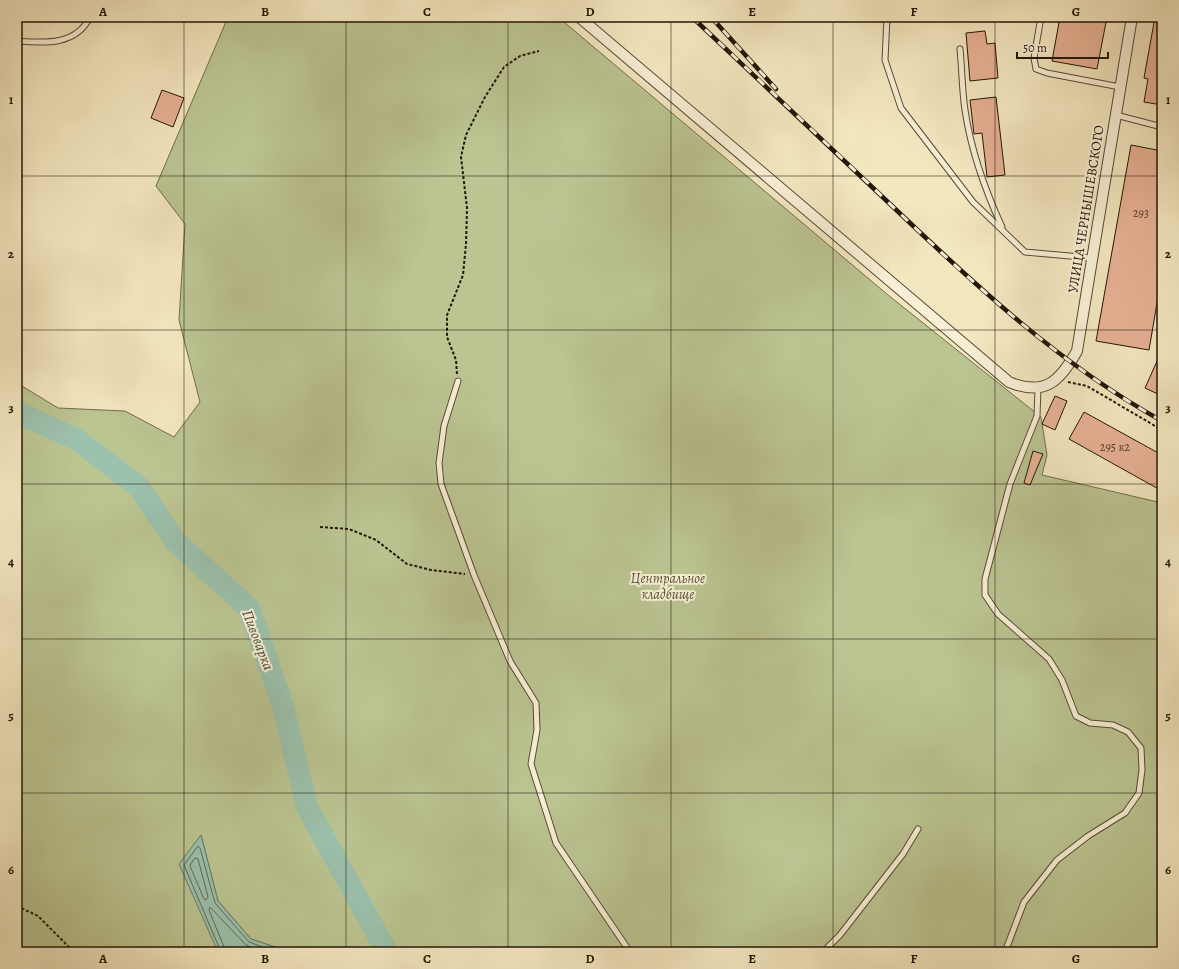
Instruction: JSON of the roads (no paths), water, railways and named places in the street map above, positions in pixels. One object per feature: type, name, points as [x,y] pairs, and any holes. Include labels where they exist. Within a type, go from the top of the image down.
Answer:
[{"type":"street","points":[[580,17],[1009,382],[1023,388],[1038,388]]},
{"type":"street","name":"УЛИЦА ЧЕРНЫШЕВСКОГО","points":[[1038,388],[1053,383],[1064,372],[1077,351],[1132,17]]},
{"type":"lane","points":[[17,41],[50,43],[67,39],[80,31],[90,17]]},
{"type":"lane","points":[[887,17],[885,60],[901,108],[973,202],[1025,252],[1092,258]]},
{"type":"lane","points":[[1042,17],[1034,58],[1036,69],[1047,73],[1120,87]]},
{"type":"lane","points":[[960,49],[965,110],[972,146],[988,196],[1004,231]]},
{"type":"lane","points":[[1116,115],[1162,127]]},
{"type":"lane","points":[[458,381],[444,426],[439,463],[441,484],[474,574],[510,661],[536,703],[537,730],[531,764],[556,843],[630,952]]},
{"type":"lane","points":[[1006,952],[1024,902],[1058,860],[1088,836],[1125,813],[1139,793],[1142,770],[1142,748],[1128,732],[1113,725],[1090,723],[1076,716],[1062,680],[1050,659],[998,614],[985,595],[985,579],[1010,484],[1037,416],[1038,388]]},
{"type":"lane","points":[[823,952],[840,935],[903,854],[918,829]]},
{"type":"water","points":[[201,835],[218,901],[251,939],[281,949],[298,952],[218,952],[179,864]]},
{"type":"waterway","name":"Пивоварка","points":[[17,412],[76,439],[139,487],[175,541],[249,608],[283,707],[307,807],[387,952]]},
{"type":"railway","points":[[692,17],[953,264],[986,293],[1019,321],[1088,374],[1124,399],[1162,421]]},
{"type":"railway","points":[[711,17],[776,89]]},
{"type":"park label","name":"Центральное кладбище","points":[[668,586]]}]
